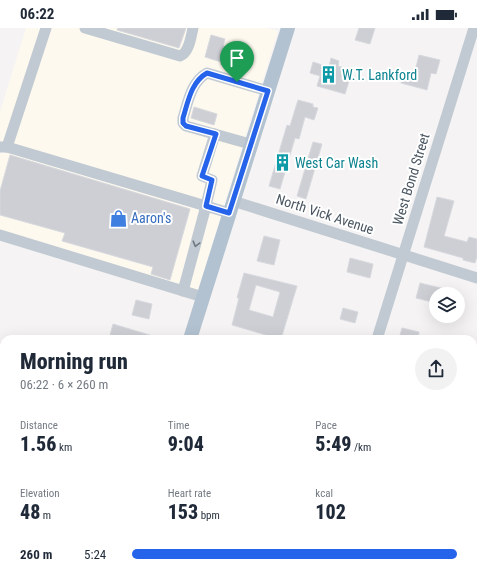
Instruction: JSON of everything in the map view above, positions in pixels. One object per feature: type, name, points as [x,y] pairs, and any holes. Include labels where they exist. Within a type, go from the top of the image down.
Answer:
[{"type":"main road","points":[[191,335],[250,144],[268,91],[286,28]]},
{"type":"street","points":[[4,147],[46,28]]},
{"type":"street","points":[[86,28],[180,56],[184,55],[187,50],[193,28]]},
{"type":"street","name":"West Bond Street","points":[[378,335],[474,28]]},
{"type":"street","points":[[250,144],[186,126],[183,123],[183,118],[193,88],[202,76],[207,73],[268,91]]},
{"type":"street","points":[[183,291],[212,180],[202,176],[216,134]]},
{"type":"street","name":"North Vick Avenue","points":[[4,147],[206,206],[231,207],[404,255],[477,278]]},
{"type":"street","points":[[0,235],[203,297]]},
{"type":"shaded area","points":[[26,28],[267,28],[278,31],[195,300],[0,240],[0,112]]},
{"type":"building","points":[[118,28],[186,28],[179,48],[117,30]]},
{"type":"building","points":[[359,28],[375,28],[370,44],[355,40]]},
{"type":"building","points":[[211,35],[225,39],[223,46],[246,53],[241,70],[220,64],[221,62],[205,57]]},
{"type":"building","points":[[419,55],[440,60],[436,74],[431,73],[427,90],[401,83],[403,72],[414,75]]},
{"type":"building","name":"W.T. Lankford","points":[[331,58],[339,61],[338,66],[345,68],[341,79],[349,81],[345,94],[317,86],[320,76],[310,73],[313,62],[329,67]]},
{"type":"building","name":"West Car Wash","points":[[298,100],[313,104],[313,107],[318,108],[314,120],[305,117],[299,139],[295,138],[280,189],[269,186],[287,125],[290,126]]},
{"type":"building","points":[[194,107],[217,114],[214,125],[191,118]]},
{"type":"building","name":"West Car Wash","points":[[313,142],[322,144],[306,199],[297,196]]},
{"type":"building","points":[[10,155],[190,209],[170,280],[151,274],[153,267],[62,241],[65,233],[0,215],[0,191]]},
{"type":"building","points":[[437,197],[454,201],[444,236],[467,242],[469,237],[477,239],[477,257],[475,263],[424,247]]},
{"type":"building","points":[[264,236],[280,240],[274,265],[257,261]]},
{"type":"building","points":[[350,258],[373,264],[370,278],[347,272]]},
{"type":"building","points":[[244,273],[297,286],[282,335],[266,335],[232,325],[239,298],[237,298]],"holes":[[[256,285],[280,292],[273,317],[249,310]]]},
{"type":"building","points":[[420,283],[436,287],[429,287],[429,301],[416,298]]},
{"type":"building","points":[[136,300],[152,304],[149,319],[132,315]]},
{"type":"building","points":[[343,308],[358,312],[355,323],[340,319]]},
{"type":"building","points":[[113,324],[149,335],[110,335]]},
{"type":"building","points":[[402,328],[419,332],[419,335],[400,335]]},
{"type":"place","name":"W.T. Lankford","points":[[329,75]]},
{"type":"place","name":"West Car Wash","points":[[282,163]]},
{"type":"place","name":"Aaron's","points":[[118,218]]},
{"type":"route","points":[[207,73],[237,82],[268,91],[229,213],[206,206],[212,180],[202,176],[216,134],[186,126],[183,123],[183,118],[196,81],[202,76],[207,73]]}]
